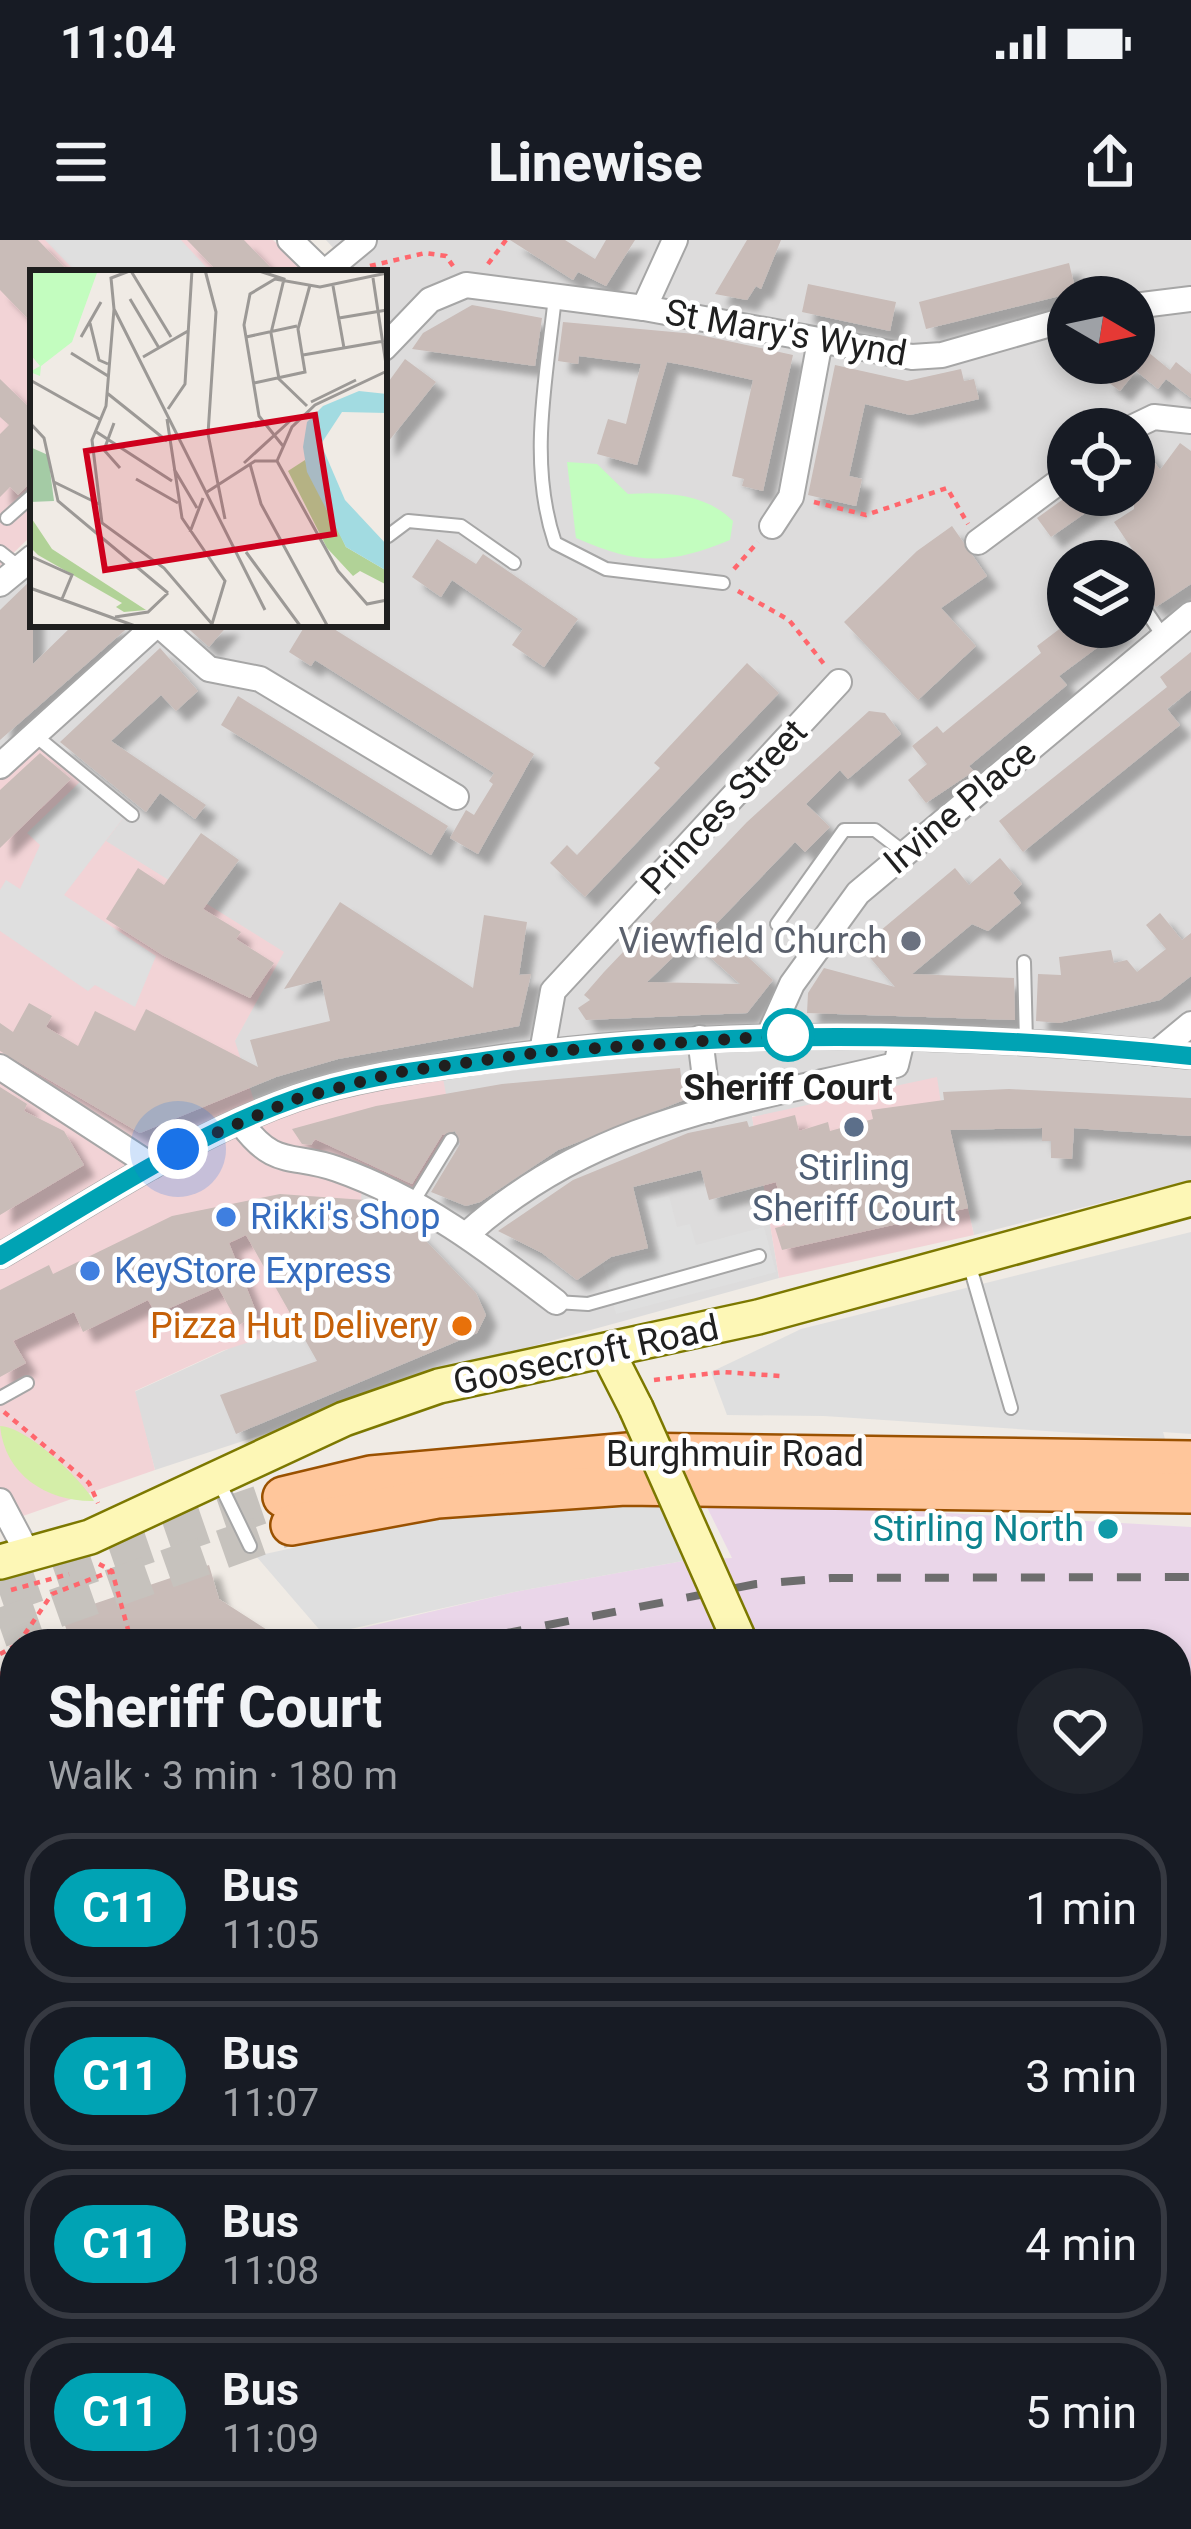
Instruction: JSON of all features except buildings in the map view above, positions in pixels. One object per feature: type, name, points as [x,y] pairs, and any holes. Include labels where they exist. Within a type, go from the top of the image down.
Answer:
[{"type":"main road","name":"Goosecroft Road","points":[[14,1558],[112,1541],[218,1478],[344,1419],[440,1386],[758,1317],[1191,1199]]},
{"type":"main road","points":[[607,1352],[641,1386],[735,1629]]},
{"type":"main road","name":"Burghmuir Road","points":[[1191,1461],[1004,1454],[628,1453],[371,1476],[287,1511],[625,1485],[1191,1493]]},
{"type":"street","points":[[290,240],[321,270]]},
{"type":"street","points":[[328,270],[364,240]]},
{"type":"street","points":[[644,308],[675,240]]},
{"type":"street","points":[[387,345],[430,300],[466,285]]},
{"type":"street","name":"St Mary's Wynd","points":[[466,285],[644,308],[912,357],[942,356],[1047,325]]},
{"type":"street","points":[[1155,303],[1191,299]]},
{"type":"street","points":[[772,526],[791,497],[820,341]]},
{"type":"street","points":[[1155,417],[1191,421]]},
{"type":"street","points":[[979,542],[1047,491]]},
{"type":"street","points":[[0,584],[18,559]]},
{"type":"street","name":"Irvine Place","points":[[769,1035],[792,985],[859,893],[1191,614]]},
{"type":"street","points":[[0,766],[155,627]]},
{"type":"street","points":[[161,627],[209,669],[260,679],[456,797]]},
{"type":"street","name":"Princes Street","points":[[542,1052],[553,991],[839,682]]},
{"type":"street","points":[[1156,1053],[1191,1024]]},
{"type":"street","points":[[0,1256],[152,1166],[242,1124],[296,1099],[394,1073],[542,1052],[769,1035],[899,1053]]},
{"type":"street","points":[[700,1038],[709,1111]]},
{"type":"street","points":[[467,1234],[513,1193],[587,1150],[899,1053],[1019,1043],[1191,1056]]},
{"type":"street","points":[[0,1067],[152,1166]]},
{"type":"street","points":[[242,1124],[267,1153],[329,1166],[412,1202],[467,1234],[556,1302]]},
{"type":"street","points":[[0,1501],[14,1558]]},
{"type":"lane","points":[[545,295],[538,461],[544,511],[555,543],[606,569],[723,583]]},
{"type":"lane","points":[[7,518],[30,498]]},
{"type":"lane","points":[[387,535],[408,521],[461,526],[514,563]]},
{"type":"lane","points":[[1155,624],[1163,636]]},
{"type":"lane","points":[[37,737],[132,815]]},
{"type":"lane","points":[[777,924],[844,830],[875,830],[905,853]]},
{"type":"lane","points":[[1019,1043],[1024,962]]},
{"type":"lane","points":[[412,1202],[451,1140]]},
{"type":"lane","points":[[0,1243],[104,1196]]},
{"type":"lane","points":[[556,1302],[588,1304],[759,1256]]},
{"type":"lane","points":[[968,1259],[1011,1408]]},
{"type":"lane","points":[[0,1398],[27,1383]]},
{"type":"lane","points":[[218,1478],[250,1546]]},
{"type":"path","points":[[366,267],[424,253],[446,256],[466,285],[506,240]]},
{"type":"path","points":[[791,497],[866,515],[947,488],[979,542]]},
{"type":"path","points":[[772,526],[723,583],[789,620],[839,682]]},
{"type":"path","points":[[641,1386],[723,1372],[780,1376]]},
{"type":"path","points":[[0,1408],[89,1483],[112,1541],[98,1563],[112,1571],[128,1629]]},
{"type":"path","points":[[28,1629],[52,1594],[112,1571]]},
{"type":"path","points":[[0,1586],[20,1589],[76,1573]]},
{"type":"shaded area","points":[[0,240],[273,240],[305,270],[30,270],[30,537],[0,566]]},
{"type":"shaded area","points":[[45,240],[181,240],[208,269],[175,270],[74,270]]},
{"type":"shaded area","points":[[326,240],[1191,240],[1191,1180],[974,1235],[950,1131],[752,1116],[779,1278],[529,1347],[155,1470],[134,1392],[228,1349],[255,1105],[234,1042],[283,952],[105,841],[123,817],[26,737],[0,757],[0,597],[30,572],[30,627],[387,627],[387,270],[325,270],[336,251]]},
{"type":"shaded area","points":[[25,736],[124,817],[106,841],[284,952],[235,1041],[255,1104],[439,1056],[455,1144],[406,1208],[362,1184],[355,1307],[222,1351],[135,1391],[155,1470],[0,1524],[0,757]]},
{"type":"shaded area","points":[[83,779],[124,817],[64,895],[156,956],[135,1007],[95,985],[88,991],[0,931],[0,890],[6,880],[20,889],[40,845],[27,833]]},
{"type":"shaded area","points":[[937,1077],[945,1130],[950,1130],[974,1235],[779,1278],[752,1117]]},
{"type":"shaded area","points":[[669,1196],[677,1227],[690,1224],[696,1245],[764,1227],[776,1272],[616,1314],[603,1265],[659,1250],[647,1201]]},
{"type":"shaded area","points":[[1191,1232],[1191,1434],[1163,1432],[1165,1439],[824,1416],[727,1415],[711,1372],[801,1329]]},
{"type":"shaded area","points":[[663,1494],[688,1560],[351,1629],[319,1629],[256,1556],[502,1502]]},
{"type":"shaded area","points":[[703,1499],[1191,1527],[1191,1629],[358,1629],[514,1592],[688,1560],[732,1558]]},
{"type":"green space","points":[[567,462],[597,464],[628,494],[670,494],[710,505],[733,521],[730,540],[689,554],[653,558],[617,553],[576,538]]},
{"type":"green space","points":[[0,1426],[38,1444],[94,1501],[61,1497],[32,1483],[10,1459]]},
{"type":"tunnel","points":[[0,1595],[283,1497]]},
{"type":"tunnel","points":[[0,1628],[291,1525]]},
{"type":"railway","points":[[527,1629],[756,1584],[831,1578],[1191,1577]]},
{"type":"bus line","name":"C11","points":[[0,1256],[178,1149],[296,1099],[394,1073],[542,1052],[769,1035],[1012,1042],[1191,1056]]},
{"type":"place","name":"Viewfield Church","points":[[911,941]]},
{"type":"place","name":"Sheriff Court","points":[[788,1035]]},
{"type":"place","name":"Stirling Sheriff Court","points":[[854,1127]]},
{"type":"place","name":"Rikki's Shop","points":[[226,1217]]},
{"type":"place","name":"KeyStore Express","points":[[90,1271]]},
{"type":"place","name":"Pizza Hut Delivery","points":[[462,1326]]},
{"type":"place","name":"Stirling North","points":[[1108,1529]]},
{"type":"route","points":[[178,1149],[296,1099],[394,1073],[542,1052],[788,1035]]}]
